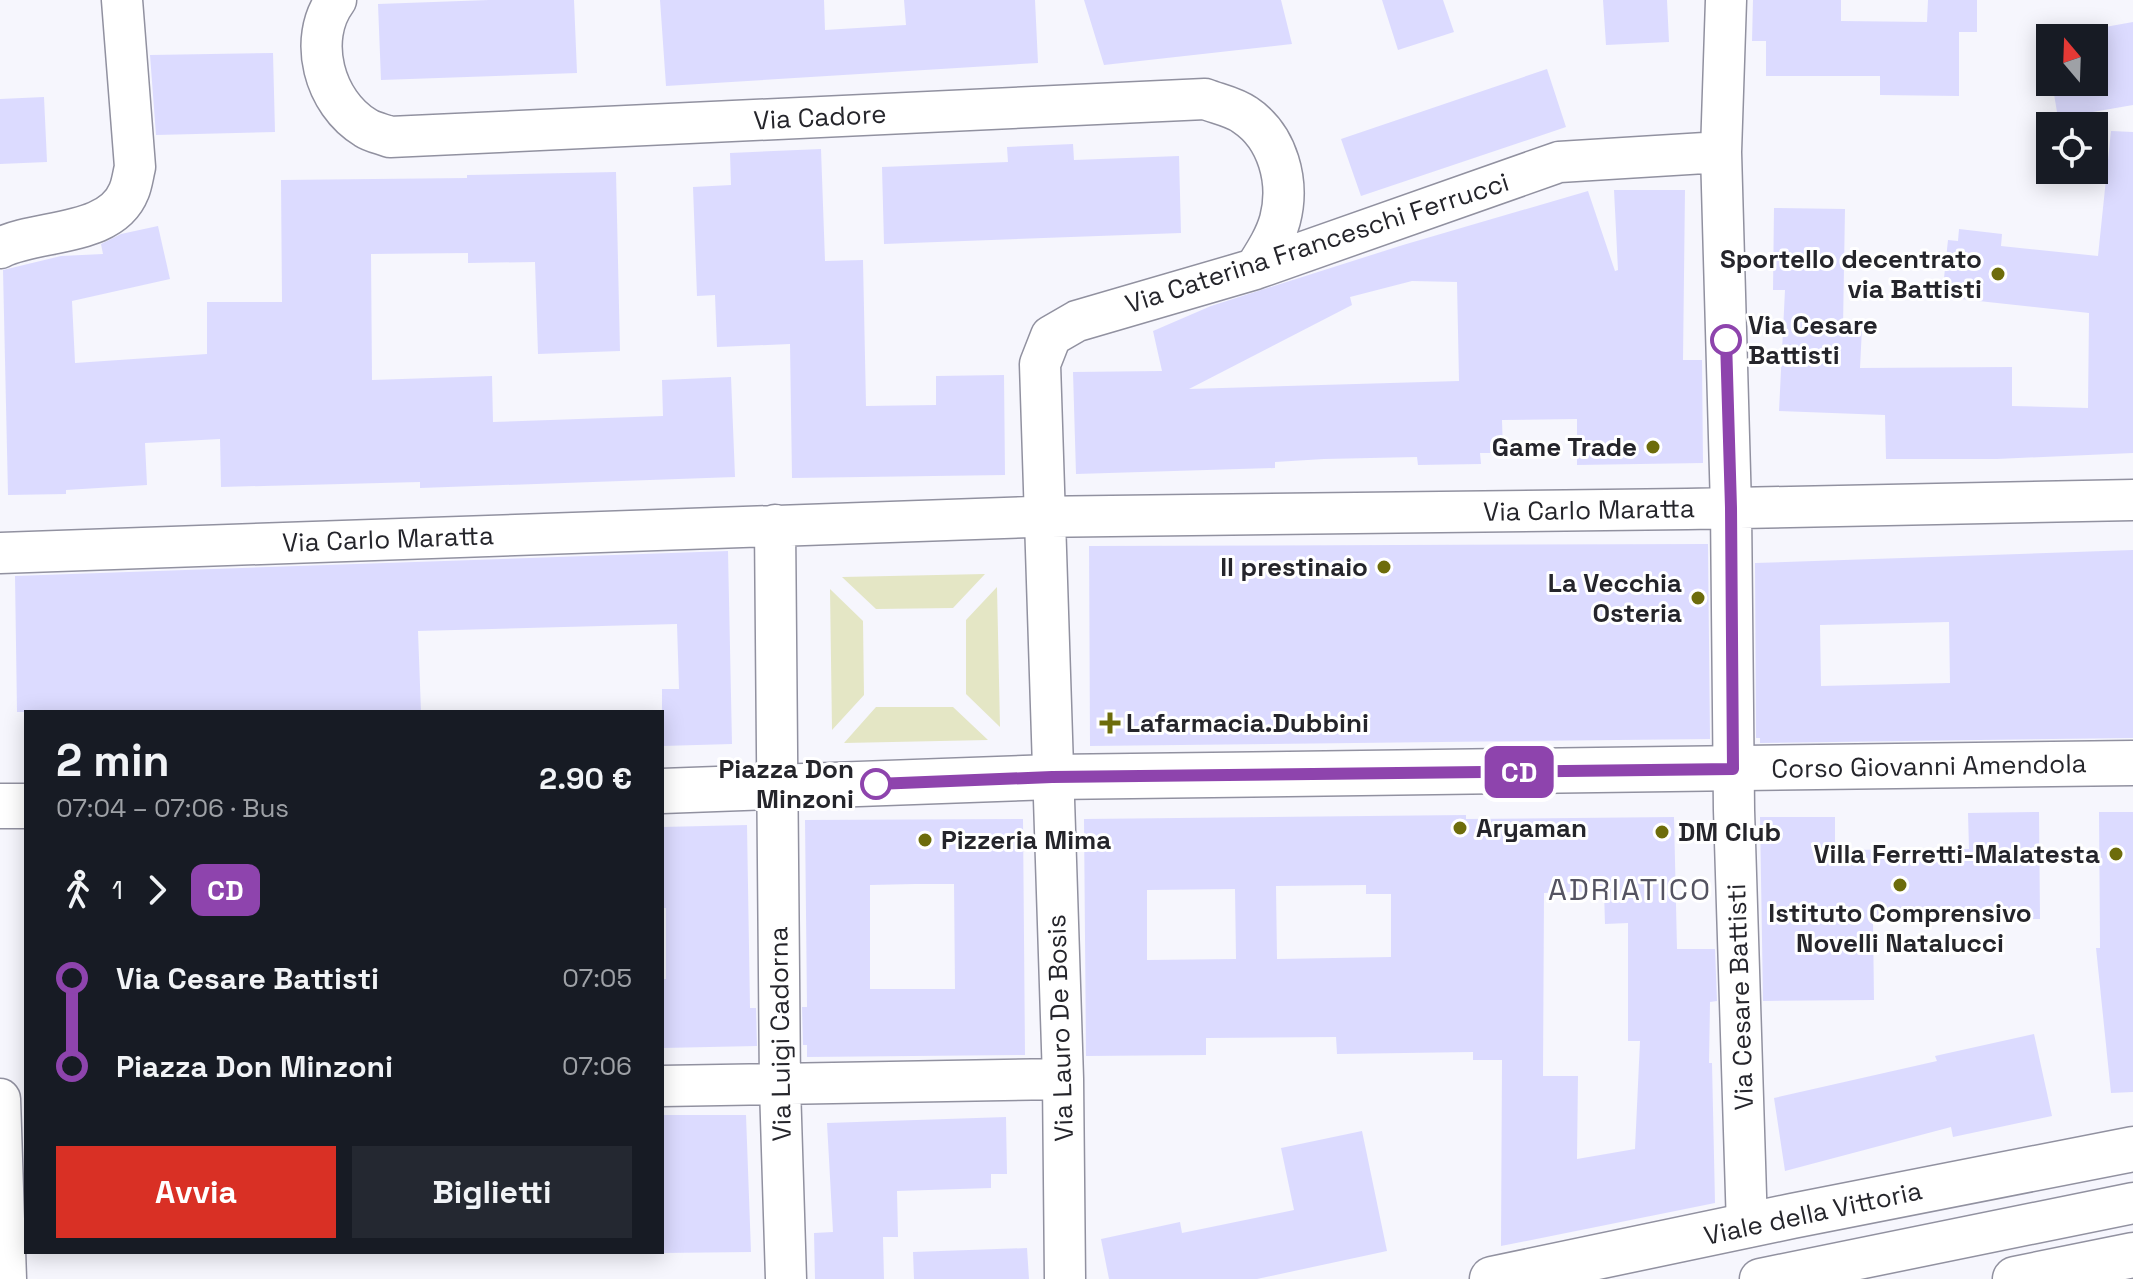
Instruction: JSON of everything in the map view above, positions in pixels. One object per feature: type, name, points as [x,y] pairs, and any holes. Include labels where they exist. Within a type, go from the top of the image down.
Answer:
[{"type":"street","points":[[0,248],[94,223],[113,214],[129,193],[135,167],[122,0]]},
{"type":"street","name":"Via Cadore","points":[[336,0],[322,30],[322,56],[328,81],[342,106],[366,128],[390,137],[1205,99],[1244,113],[1265,131],[1278,156],[1283,192],[1281,217],[1270,246],[1255,269]]},
{"type":"street","name":"Via Cesare Battisti","points":[[1726,0],[1721,152],[1731,508],[1733,769],[1747,1227]]},
{"type":"street","name":"Via Caterina Franceschi Ferrucci","points":[[1052,777],[1040,364],[1051,336],[1077,321],[1255,269],[1559,162],[1721,152]]},
{"type":"street","name":"Via Carlo Maratta","points":[[0,553],[1045,517],[2133,500]]},
{"type":"street","name":"Via Luigi Cadorna","points":[[775,525],[780,1086],[786,1279]]},
{"type":"street","name":"Corso Giovanni Amendola","points":[[776,788],[1052,777],[2133,763]]},
{"type":"street","name":"Via Lauro De Bosis","points":[[1052,777],[1063,1079],[1065,1279]]},
{"type":"street","points":[[664,791],[776,788]]},
{"type":"street","points":[[0,806],[24,806]]},
{"type":"street","points":[[664,1086],[1063,1079]]},
{"type":"street","points":[[0,1091],[24,1091]]},
{"type":"street","points":[[0,1099],[6,1279]]},
{"type":"street","name":"Viale della Vittoria","points":[[1492,1279],[2133,1149]]},
{"type":"street","name":"Viale della Vittoria","points":[[1760,1279],[2133,1203]]},
{"type":"street","points":[[2015,1279],[2133,1255]]},
{"type":"green space","points":[[985,574],[953,608],[876,609],[842,577]]},
{"type":"green space","points":[[997,587],[1000,727],[966,694],[966,620]]},
{"type":"green space","points":[[830,589],[863,621],[864,695],[832,730]]},
{"type":"green space","points":[[876,707],[953,707],[988,740],[844,743]]},
{"type":"building","points":[[574,0],[577,73],[381,80],[378,4]]},
{"type":"building","points":[[660,0],[824,0],[825,30],[906,25],[904,0],[1035,0],[1038,63],[666,86]]},
{"type":"building","points":[[1084,0],[1281,0],[1292,44],[1104,65]]},
{"type":"building","points":[[1382,0],[1443,0],[1454,32],[1398,50]]},
{"type":"building","points":[[1603,0],[1667,0],[1669,42],[1606,45]]},
{"type":"building","points":[[1753,0],[1841,0],[1841,21],[1927,22],[1928,0],[1977,0],[1977,32],[1959,32],[1959,96],[1880,95],[1880,76],[1766,76],[1766,41],[1752,41]]},
{"type":"building","points":[[2133,22],[2133,105],[2093,112],[2057,112],[2054,96],[2108,96],[2108,26]]},
{"type":"building","points":[[273,53],[275,132],[156,135],[150,55]]},
{"type":"building","points":[[1547,69],[1566,127],[1361,196],[1341,139]]},
{"type":"building","points":[[44,97],[47,162],[0,164],[0,99]]},
{"type":"building","points":[[2111,131],[2133,132],[2133,453],[1997,459],[1886,459],[1885,415],[1779,411],[1785,290],[1773,290],[1774,208],[1845,209],[1843,327],[1862,328],[1860,368],[2012,367],[2012,406],[2088,408],[2089,313],[1942,297],[1948,240],[1958,241],[1959,229],[2002,234],[2001,246],[2098,256],[2105,184],[2108,184]]},
{"type":"building","points":[[1073,144],[1074,160],[1179,156],[1181,233],[884,244],[882,167],[1008,162],[1007,147]]},
{"type":"building","points":[[821,149],[825,261],[863,260],[866,406],[936,405],[936,376],[1004,375],[1005,475],[792,478],[790,344],[717,347],[715,295],[697,296],[693,187],[731,185],[730,153]]},
{"type":"building","points":[[616,172],[620,351],[538,354],[535,262],[468,263],[468,253],[371,254],[372,380],[492,376],[493,422],[663,416],[662,380],[731,377],[735,477],[420,488],[420,482],[221,487],[220,439],[145,443],[147,485],[66,490],[66,494],[8,495],[3,270],[61,256],[103,254],[101,244],[121,234],[158,226],[170,279],[72,301],[75,363],[207,354],[207,302],[282,302],[281,180],[467,178],[467,175]]},
{"type":"building","points":[[1614,190],[1685,190],[1683,360],[1702,360],[1703,463],[1577,465],[1577,419],[1502,420],[1503,453],[1480,453],[1481,464],[1418,465],[1417,457],[1324,459],[1275,462],[1275,468],[1076,474],[1073,372],[1162,371],[1153,331],[1211,306],[1588,191],[1615,271],[1618,270]],"holes":[[[1412,281],[1457,282],[1459,381],[1189,389],[1352,305],[1350,297]]]},
{"type":"building","points":[[1708,544],[1710,739],[1090,746],[1089,546]]},
{"type":"building","points":[[2133,550],[2133,738],[1760,743],[1760,738],[1756,738],[1755,563]],"holes":[[[1949,622],[1950,683],[1821,686],[1820,625]]]},
{"type":"building","points":[[728,551],[732,744],[664,746],[662,689],[679,689],[677,624],[418,631],[421,710],[17,712],[15,576]]},
{"type":"building","name":"Istituto Comprensivo Novelli Natalucci","points":[[2039,812],[2040,919],[1873,921],[1874,1000],[1763,1001],[1760,817],[1835,817],[1835,850],[1969,849],[1968,813]]},
{"type":"building","points":[[2099,812],[2133,812],[2133,1092],[2111,1093],[2096,948],[2100,948]]},
{"type":"building","points":[[1466,815],[1466,819],[1674,817],[1677,949],[1715,949],[1717,1001],[1710,1002],[1709,1063],[1712,1063],[1715,1203],[1501,1246],[1502,1060],[1473,1060],[1473,1052],[1337,1054],[1336,1037],[1206,1038],[1206,1055],[1086,1056],[1084,819]],"holes":[[[1366,885],[1366,894],[1391,894],[1391,957],[1277,959],[1276,886]],[[1235,889],[1236,959],[1147,960],[1147,890]],[[1604,891],[1605,924],[1628,923],[1628,1041],[1640,1041],[1635,1149],[1577,1159],[1578,1076],[1543,1076],[1544,893]]]},
{"type":"building","points":[[1023,819],[1025,1055],[807,1057],[807,1045],[803,1045],[802,1007],[807,1007],[805,820]],"holes":[[[954,884],[955,989],[870,989],[870,885]]]},
{"type":"building","points":[[747,825],[750,1008],[756,1008],[757,1046],[664,1048],[664,827]]},
{"type":"building","points":[[2034,1034],[2052,1116],[1953,1137],[1951,1127],[1785,1171],[1774,1098],[1937,1061],[1935,1056]]},
{"type":"building","points":[[664,1115],[746,1115],[751,1252],[664,1253]]},
{"type":"building","points":[[1006,1117],[1007,1174],[991,1174],[991,1188],[897,1191],[898,1237],[883,1237],[884,1279],[815,1279],[814,1233],[833,1232],[827,1123]]},
{"type":"building","points":[[1362,1131],[1387,1251],[1257,1279],[1109,1279],[1101,1239],[1180,1222],[1182,1233],[1294,1210],[1281,1148]]},
{"type":"building","points":[[1027,1248],[1029,1279],[914,1279],[913,1252]]},
{"type":"bus line","name":"CD","points":[[876,784],[1052,777],[1733,769],[1726,340]]},
{"type":"place","name":"Sportello decentrato via Battisti","points":[[1998,274]]},
{"type":"place","name":"Via Cesare Battisti","points":[[1726,340]]},
{"type":"place","name":"Game Trade","points":[[1653,447]]},
{"type":"place","name":"Il prestinaio","points":[[1384,567]]},
{"type":"place","name":"La Vecchia Osteria","points":[[1698,598]]},
{"type":"place","name":"Lafarmacia.Dubbini","points":[[1110,723]]},
{"type":"place","name":"Piazza Don Minzoni","points":[[876,784]]},
{"type":"place","name":"Aryaman","points":[[1460,828]]},
{"type":"place","name":"DM Club","points":[[1662,832]]},
{"type":"place","name":"Pizzeria Mima","points":[[925,840]]},
{"type":"place","name":"Villa Ferretti-Malatesta","points":[[2116,854]]},
{"type":"place","name":"Istituto Comprensivo Novelli Natalucci","points":[[1900,885]]},
{"type":"district","name":"ADRIATICO","points":[[1630,890]]}]
